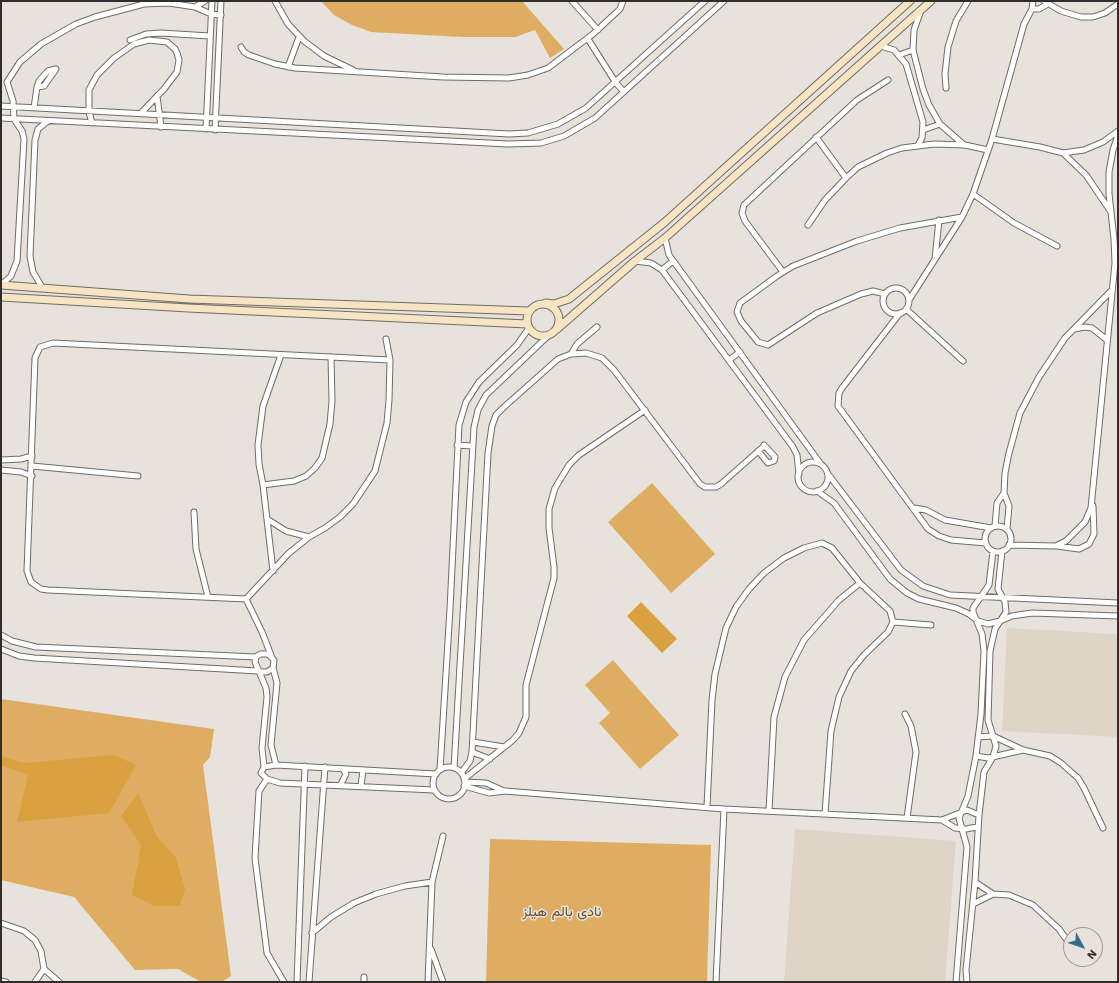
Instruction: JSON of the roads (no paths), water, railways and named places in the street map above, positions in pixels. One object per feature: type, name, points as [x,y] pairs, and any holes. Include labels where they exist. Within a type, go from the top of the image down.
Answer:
[{"type":"street","points":[[195,6],[205,1]]},
{"type":"street","points":[[206,130],[212,1]]},
{"type":"street","points":[[215,130],[221,1]]},
{"type":"street","points":[[275,1],[288,24],[299,37],[324,56],[357,71]]},
{"type":"street","points":[[572,1],[598,30]]},
{"type":"street","points":[[241,47],[249,55],[288,67],[443,77],[509,78],[548,68],[588,39],[620,9],[623,1]]},
{"type":"street","points":[[1,106],[89,112],[161,114],[519,134],[543,130],[568,120],[586,108],[705,1]]},
{"type":"street","points":[[1,118],[206,130],[529,144],[553,140],[575,131],[595,118],[724,1]]},
{"type":"street","points":[[1,285],[189,299],[529,311],[536,305],[546,303],[554,304],[569,299],[665,222],[910,1]]},
{"type":"street","points":[[454,768],[472,446],[478,410],[486,395],[549,335],[635,261],[665,238],[931,1]]},
{"type":"street","points":[[946,88],[945,74],[948,47],[956,21],[968,1]]},
{"type":"street","points":[[1004,493],[1009,506],[1007,529],[1011,538],[1009,545],[1002,551],[993,551],[986,544],[951,540],[939,536],[928,529],[920,520],[914,508],[840,411],[837,400],[842,388],[900,313],[906,309],[909,300],[962,217],[973,194],[992,139],[1024,24],[1032,9],[1033,1]]},
{"type":"street","points":[[1,285],[13,273],[17,261],[24,139],[22,131],[14,119],[13,101],[8,86],[8,78],[25,56],[59,33],[94,17],[144,4],[160,2],[195,6],[211,14],[221,14]]},
{"type":"street","points":[[1032,9],[1039,9],[1046,2],[1061,11],[1082,17],[1093,17],[1105,13],[1118,4]]},
{"type":"street","points":[[921,10],[914,30],[913,50],[919,76],[929,105],[940,124],[965,145]]},
{"type":"street","points":[[130,40],[146,34],[161,32],[210,36]]},
{"type":"street","points":[[288,67],[299,37]]},
{"type":"street","points":[[588,39],[624,92]]},
{"type":"street","points":[[92,123],[89,112],[88,90],[97,75],[121,52],[141,41],[156,40],[166,42],[177,53],[177,72],[141,113]]},
{"type":"street","points":[[880,46],[894,50],[908,69],[923,122],[923,130],[918,145]]},
{"type":"street","points":[[899,55],[913,50]]},
{"type":"street","points":[[846,58],[856,69]]},
{"type":"street","points":[[908,69],[917,66]]},
{"type":"street","points":[[910,78],[919,76]]},
{"type":"street","points":[[782,272],[745,221],[742,208],[857,100],[888,80]]},
{"type":"street","points":[[34,108],[37,87]]},
{"type":"street","points":[[157,96],[161,114],[161,127]]},
{"type":"street","points":[[42,287],[33,272],[30,256],[35,140],[38,129],[48,121]]},
{"type":"street","points":[[923,130],[940,124]]},
{"type":"street","points":[[992,139],[1040,147],[1063,153],[1084,150],[1103,142],[1118,131]]},
{"type":"street","points":[[1009,545],[1056,546],[1079,549],[1089,544],[1094,534],[1093,500],[1115,262],[1109,194],[1109,172],[1113,150],[1118,135]]},
{"type":"street","points":[[816,137],[846,178]]},
{"type":"street","points":[[808,225],[825,200],[846,178],[872,159],[897,150],[918,145],[965,145],[988,150]]},
{"type":"street","points":[[1063,153],[1086,175],[1112,215]]},
{"type":"street","points":[[973,194],[1014,223],[1057,246]]},
{"type":"street","points":[[885,294],[874,291],[861,294],[811,317],[773,344],[762,345],[738,317],[738,307],[740,303],[782,272],[857,241],[900,228],[962,217]]},
{"type":"street","points":[[934,260],[939,220]]},
{"type":"street","points":[[665,238],[666,247],[674,261],[820,463],[893,559],[912,579],[936,592],[950,595],[1118,603]]},
{"type":"street","points":[[635,261],[651,262],[662,270],[793,447],[797,455],[799,482],[804,489],[817,492],[834,503],[883,570],[898,586],[919,599],[963,611],[978,621],[988,624],[1012,616],[1032,613],[1118,616]]},
{"type":"street","points":[[662,270],[674,261]]},
{"type":"street","points":[[900,313],[890,312],[885,307],[885,294],[890,289],[897,288],[906,293],[909,300]]},
{"type":"street","points":[[986,544],[986,535],[993,527],[997,503],[1004,493],[1009,453],[1020,413],[1049,361],[1073,330],[1112,290]]},
{"type":"street","points":[[1,297],[528,326],[540,336],[549,335]]},
{"type":"street","points":[[188,308],[189,299]]},
{"type":"street","points":[[546,303],[554,307],[559,315],[557,329]]},
{"type":"street","points":[[906,309],[963,361]]},
{"type":"street","points":[[264,767],[276,765],[363,770],[438,772],[444,768],[454,768],[461,773],[464,783],[461,794],[452,799],[441,798],[434,790],[433,782],[438,772],[451,602],[457,445],[462,414],[472,392],[487,373],[517,345],[528,326],[529,311]]},
{"type":"street","points":[[571,354],[577,344],[597,327]]},
{"type":"street","points":[[1073,330],[1079,328],[1092,328],[1107,340]]},
{"type":"street","points":[[386,339],[390,360],[389,400],[387,423],[375,470],[353,504],[325,528],[309,537],[289,553],[246,599],[48,590],[36,587],[31,582],[26,571],[32,476],[35,358],[36,351],[46,344],[390,360]]},
{"type":"street","points":[[729,360],[740,352]]},
{"type":"street","points":[[461,773],[470,761],[473,742],[485,498],[492,426],[496,415],[549,364],[563,356],[586,353],[602,358],[614,370],[700,484],[705,487],[716,487],[721,484],[758,451]]},
{"type":"street","points":[[273,571],[263,485],[259,464],[259,425],[268,387],[281,355]]},
{"type":"street","points":[[263,485],[294,481],[306,476],[315,468],[322,458],[330,424],[332,401],[332,357]]},
{"type":"street","points":[[464,783],[519,733],[526,717],[526,685],[554,578],[549,528],[549,509],[555,488],[565,470],[579,455],[645,410]]},
{"type":"street","points":[[457,445],[472,446]]},
{"type":"street","points":[[1,460],[15,460],[32,456]]},
{"type":"street","points":[[15,460],[13,466],[16,471]]},
{"type":"street","points":[[799,474],[806,464],[811,462],[820,463]]},
{"type":"street","points":[[32,466],[138,476]]},
{"type":"street","points":[[1,470],[16,471],[32,476]]},
{"type":"street","points":[[817,492],[825,487],[828,474]]},
{"type":"street","points":[[1056,546],[1066,541],[1085,522],[1093,500]]},
{"type":"street","points":[[914,508],[926,510],[945,520],[993,527],[1001,526],[1007,529]]},
{"type":"street","points":[[194,512],[196,549],[208,597]]},
{"type":"street","points":[[267,519],[286,531],[309,537]]},
{"type":"street","points":[[707,808],[710,722],[715,674],[726,628],[736,607],[749,589],[764,573],[784,558],[818,544],[826,544],[832,548],[860,583],[890,612],[893,622],[888,632],[864,655],[851,671],[839,697],[831,731],[825,814]]},
{"type":"street","points":[[956,982],[966,877],[967,847],[959,818],[968,796],[976,756],[984,651],[982,634],[978,621],[973,612],[973,608],[975,603],[989,585],[993,551]]},
{"type":"street","points":[[967,982],[966,970],[975,882],[978,815],[984,772],[993,757],[996,746],[988,720],[990,651],[993,634],[1006,612],[1005,602],[998,589],[1002,551]]},
{"type":"street","points":[[991,567],[1000,568]]},
{"type":"street","points":[[769,811],[774,717],[785,677],[790,665],[809,635],[835,605],[860,583]]},
{"type":"street","points":[[246,599],[274,660],[273,668],[277,683],[271,745],[276,765]]},
{"type":"street","points":[[893,622],[930,624]]},
{"type":"street","points":[[1,635],[12,641],[36,647],[256,657],[263,653],[271,655]]},
{"type":"street","points":[[1,649],[19,656],[34,658],[267,672],[273,668]]},
{"type":"street","points":[[256,657],[255,665],[266,688],[267,697],[262,748],[264,767],[261,773],[267,779],[280,783],[342,784],[434,790]]},
{"type":"street","points":[[905,714],[913,732],[916,752],[907,818]]},
{"type":"street","points":[[978,737],[994,736],[1023,750],[1050,756],[1078,778],[1103,828]]},
{"type":"street","points":[[473,742],[504,746]]},
{"type":"street","points":[[976,756],[988,758],[1023,750]]},
{"type":"street","points":[[472,752],[490,759]]},
{"type":"street","points":[[297,982],[305,766]]},
{"type":"street","points":[[309,982],[325,768]]},
{"type":"street","points":[[342,784],[346,774],[343,768]]},
{"type":"street","points":[[361,786],[363,770]]},
{"type":"street","points":[[267,779],[259,791],[255,858],[267,953],[284,982]]},
{"type":"street","points":[[464,783],[486,783],[505,791]]},
{"type":"street","points":[[464,783],[480,792],[491,793],[505,791],[707,808],[942,820],[963,811],[971,811],[978,815]]},
{"type":"street","points":[[716,982],[724,809]]},
{"type":"street","points":[[942,820],[955,828],[962,829],[977,827]]},
{"type":"street","points":[[428,982],[432,882],[443,836]]},
{"type":"street","points":[[312,934],[331,917],[368,897],[405,886],[432,882]]},
{"type":"street","points":[[975,882],[993,894],[1009,895],[1033,905],[1063,936]]},
{"type":"street","points":[[973,904],[993,894]]},
{"type":"street","points":[[1,923],[24,930],[35,940],[41,951],[44,969],[59,982]]},
{"type":"street","points":[[430,948],[443,982]]},
{"type":"street","points":[[35,982],[44,969]]},
{"type":"street","points":[[1,981],[6,982]]},
{"type":"park label","name":"نادى بالم هيلز","points":[[562,912]]}]
